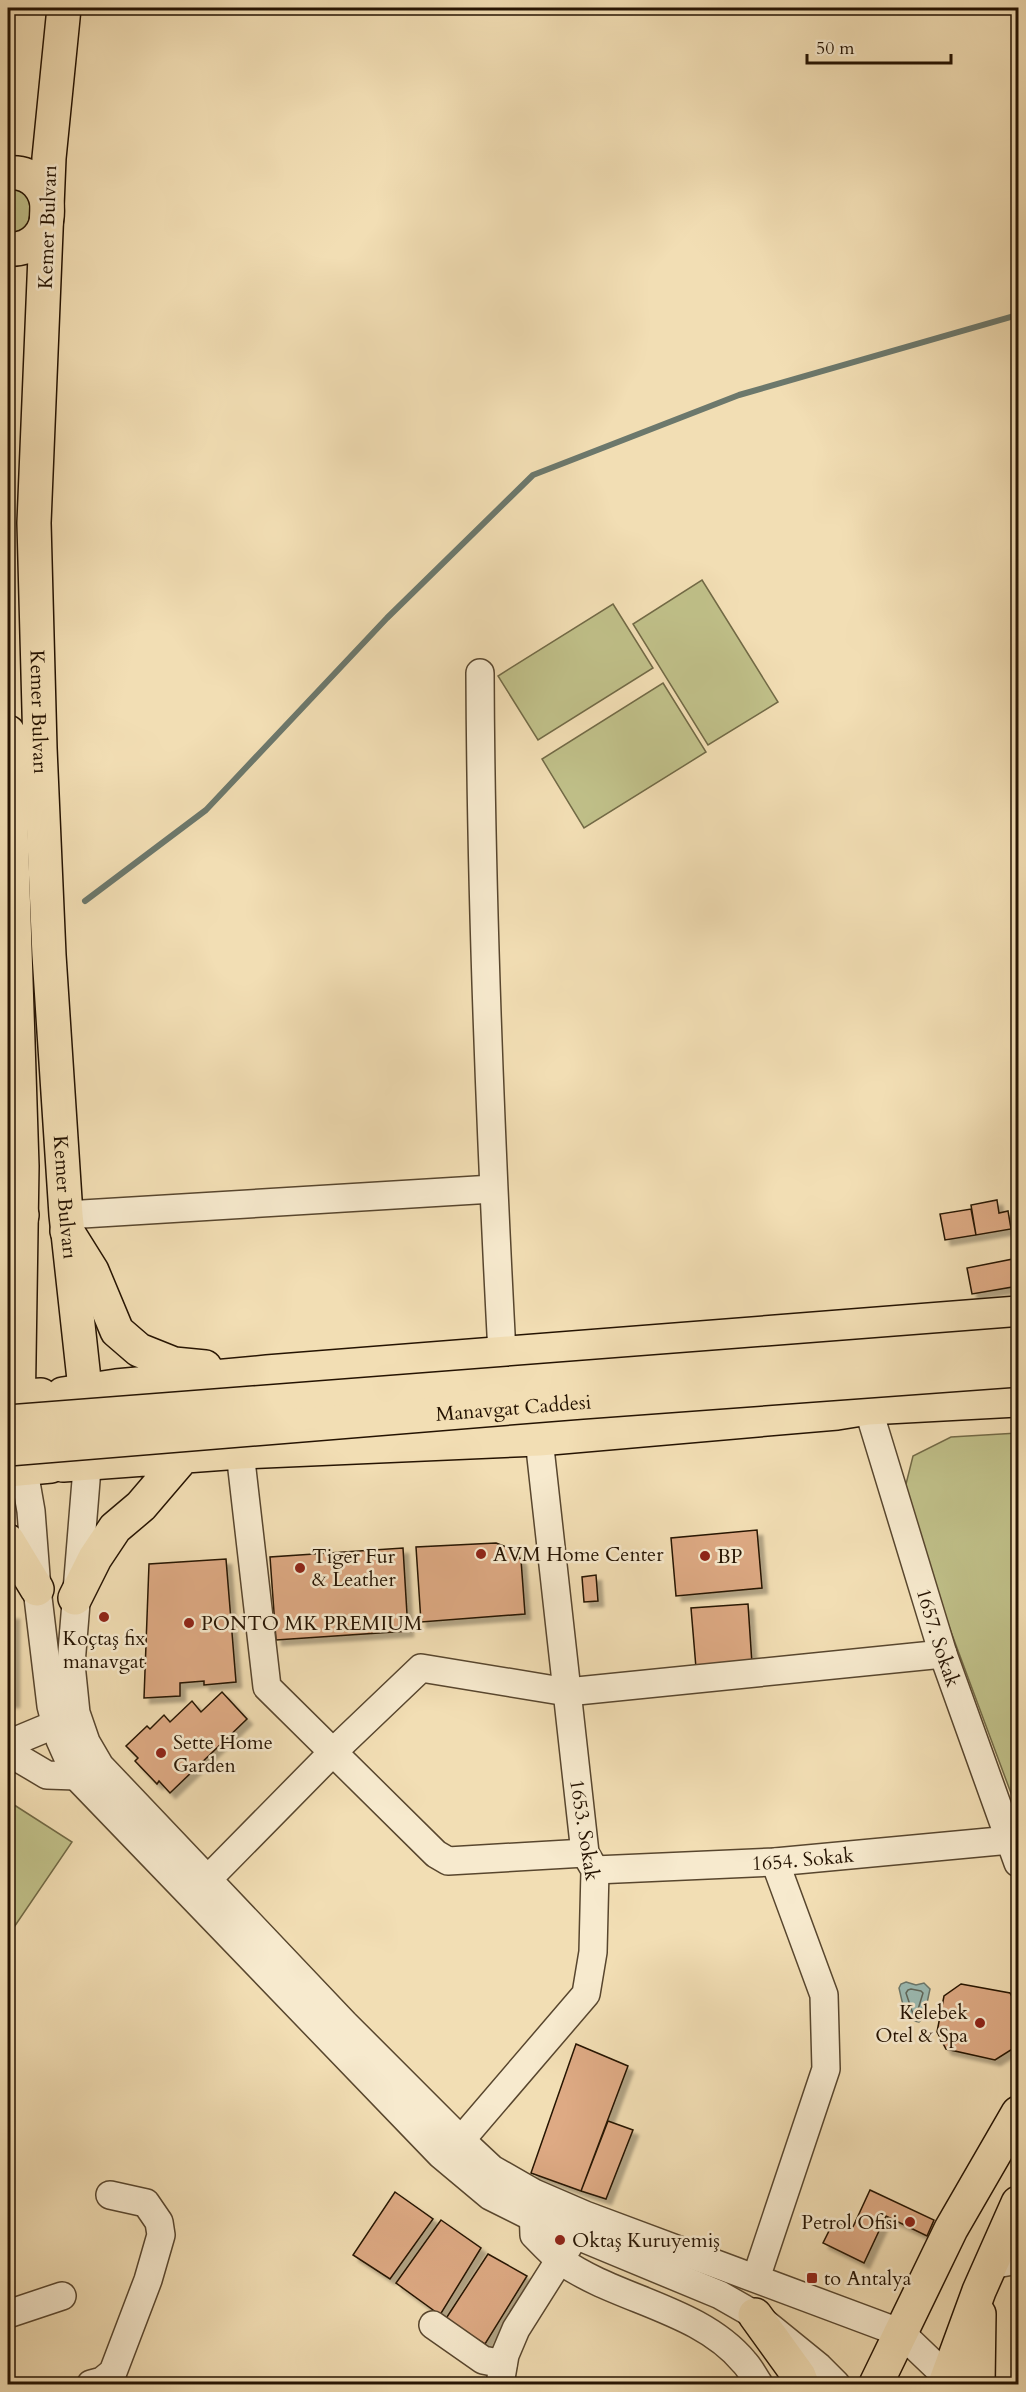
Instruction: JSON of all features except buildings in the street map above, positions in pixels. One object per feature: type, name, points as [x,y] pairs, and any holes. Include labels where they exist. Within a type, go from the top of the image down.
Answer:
[{"type":"main road","name":"Kemer Bulvarı","points":[[42,1431],[66,1223],[48,943],[34,523],[49,158],[64,8]]},
{"type":"main road","points":[[8,249],[26,247],[37,239],[45,228],[48,215],[48,203],[43,191],[35,182],[13,172]]},
{"type":"main road","name":"Kemer Bulvarı","points":[[8,732],[15,1166],[22,1215],[42,1431]]},
{"type":"main road","points":[[8,1274],[22,1215]]},
{"type":"main road","points":[[66,1223],[92,1271],[117,1331],[139,1350],[174,1364],[267,1372],[1018,1313]]},
{"type":"main road","name":"Manavgat Caddesi","points":[[42,1431],[1018,1344]]},
{"type":"main road","name":"Manavgat Caddesi","points":[[42,1431],[571,1403],[1018,1370]]},
{"type":"main road","points":[[42,1431],[267,1372]]},
{"type":"main road","points":[[42,1431],[183,1458],[240,1452],[539,1439],[837,1413],[868,1408],[1018,1400]]},
{"type":"main road","points":[[75,1598],[95,1558],[115,1528],[141,1506],[183,1458]]},
{"type":"main road","points":[[8,1541],[37,1589]]},
{"type":"main road","points":[[876,2385],[951,2229],[1018,2113]]},
{"type":"main road","points":[[955,2383],[996,2272],[1018,2203]]},
{"type":"main road","points":[[755,2315],[800,2376],[802,2385]]},
{"type":"street","points":[[480,673],[493,1189],[502,1353]]},
{"type":"street","points":[[66,1223],[493,1189]]},
{"type":"street","name":"1657. Sokak","points":[[868,1408],[943,1654],[1014,1852]]},
{"type":"street","points":[[42,1431],[31,1511],[45,1671],[56,1724],[76,1776],[441,2155],[490,2196],[533,2205],[580,2225],[720,2295],[755,2315],[819,2367],[836,2385]]},
{"type":"street","points":[[42,1431],[75,1598],[71,1664],[76,1713],[86,1742],[100,1766],[345,2024],[460,2140],[533,2205],[534,2235],[560,2260],[594,2279],[676,2315],[714,2335],[744,2361],[759,2385]]},
{"type":"street","name":"1653. Sokak","points":[[460,2140],[586,1994],[593,1952],[590,1862],[567,1692],[539,1439]]},
{"type":"street","name":"1654. Sokak","points":[[240,1452],[267,1687],[436,1854],[448,1861],[775,1862],[1014,1852]]},
{"type":"street","points":[[207,1880],[334,1751],[421,1668],[567,1692],[943,1654]]},
{"type":"street","points":[[8,1744],[56,1724]]},
{"type":"street","points":[[8,1752],[47,1775],[76,1776]]},
{"type":"street","points":[[756,2278],[826,2069],[824,1995],[775,1862]]},
{"type":"street","points":[[91,2385],[102,2381],[113,2372],[148,2280],[161,2235],[159,2222],[146,2203],[110,2195]]},
{"type":"street","points":[[580,2225],[756,2278],[901,2333],[955,2383]]},
{"type":"street","points":[[433,2325],[502,2374],[516,2329],[580,2225]]},
{"type":"street","points":[[8,2314],[62,2296]]},
{"type":"green space","points":[[8,185],[32,197],[29,227],[8,235]]},
{"type":"green space","points":[[702,580],[778,702],[708,745],[633,624]]},
{"type":"green space","points":[[613,604],[653,668],[538,740],[498,676]]},
{"type":"green space","points":[[663,683],[706,752],[584,828],[542,759]]},
{"type":"green space","points":[[1018,1433],[1018,1812],[902,1500],[913,1456],[951,1437]]},
{"type":"green space","points":[[8,1801],[72,1842],[8,1936]]},
{"type":"water","points":[[906,1982],[916,1985],[924,1983],[930,1989],[924,2017],[919,2022],[910,2018],[903,2004],[899,1988]]},
{"type":"waterway","points":[[85,901],[206,810],[387,618],[533,475],[739,395],[1018,315]]},
{"type":"place","name":"AVM Home Center","points":[[481,1554]]},
{"type":"place","name":"BP","points":[[705,1556]]},
{"type":"place","name":"Tiger Fur & Leather","points":[[300,1568]]},
{"type":"place","name":"Koçtaş fix manavgat","points":[[104,1617]]},
{"type":"place","name":"PONTO MK PREMIUM","points":[[189,1623]]},
{"type":"place","name":"Sette Home Garden","points":[[161,1753]]},
{"type":"place","name":"Kelebek Otel & Spa","points":[[980,2023]]},
{"type":"place","name":"Petrol Ofisi","points":[[910,2222]]},
{"type":"place","name":"Oktaş Kuruyemiş","points":[[560,2240]]},
{"type":"place","name":"to Antalya","points":[[812,2278]]}]
